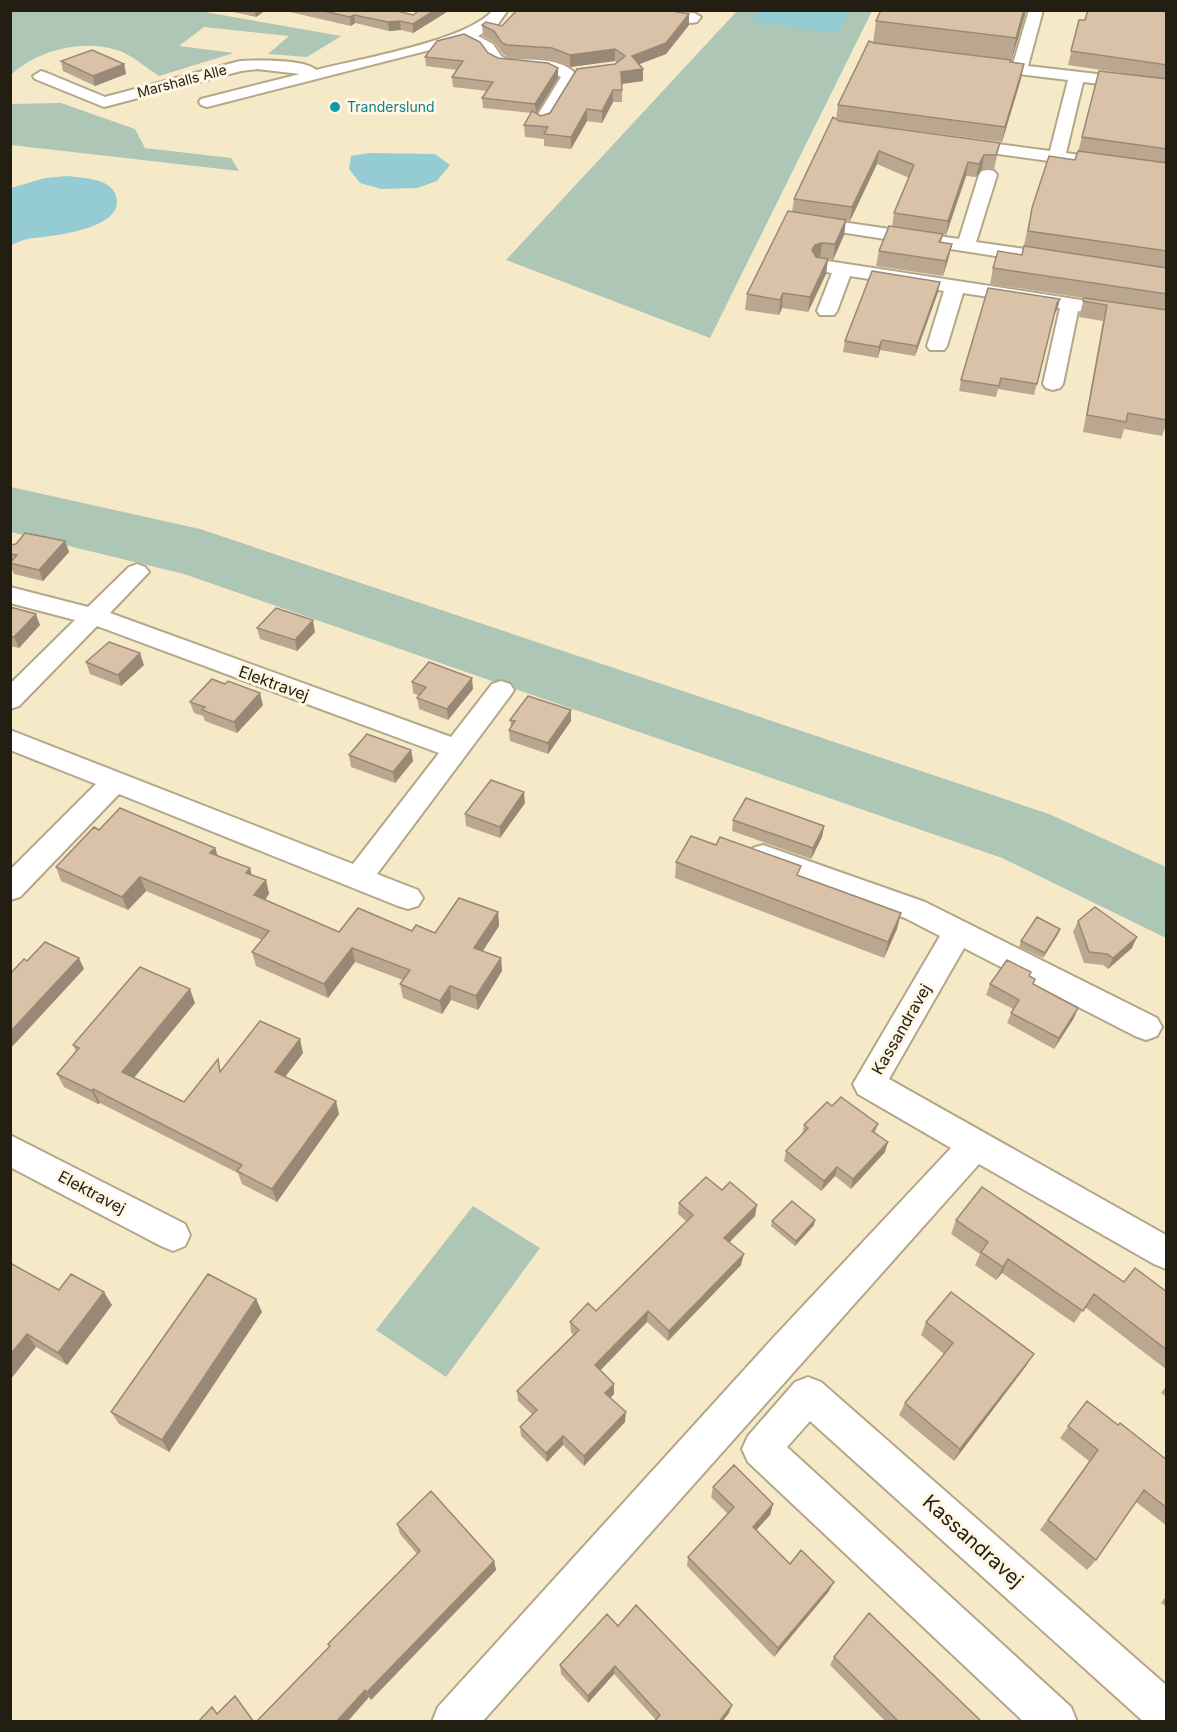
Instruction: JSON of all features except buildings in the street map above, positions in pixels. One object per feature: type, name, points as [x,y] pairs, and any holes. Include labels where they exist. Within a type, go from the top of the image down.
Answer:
[{"type":"street","name":"Marshalls Alle","points":[[207,102],[466,36],[486,26],[501,10]]},
{"type":"street","points":[[625,10],[693,18]]},
{"type":"street","points":[[1019,69],[1036,10]]},
{"type":"street","points":[[466,36],[488,47],[495,59],[504,63],[552,67],[574,73],[569,76],[542,121]]},
{"type":"street","points":[[970,63],[1167,87]]},
{"type":"street","name":"Marshalls Alle","points":[[41,76],[104,102],[240,66],[256,64],[328,72]]},
{"type":"street","points":[[1057,157],[1077,76]]},
{"type":"street","points":[[942,141],[991,162],[1057,157],[1167,172]]},
{"type":"street","points":[[966,246],[991,162]]},
{"type":"street","points":[[792,220],[966,246],[988,271],[1070,304],[1167,319]]},
{"type":"street","points":[[821,266],[955,287],[988,271],[1079,263]]},
{"type":"street","points":[[827,311],[843,269]]},
{"type":"street","points":[[936,346],[955,287]]},
{"type":"street","points":[[1053,384],[1070,304]]},
{"type":"street","points":[[10,700],[137,572]]},
{"type":"street","name":"Elektravej","points":[[10,595],[93,616],[456,749]]},
{"type":"street","points":[[358,878],[501,690]]},
{"type":"street","points":[[10,739],[408,898]]},
{"type":"street","points":[[10,889],[115,781]]},
{"type":"street","points":[[732,845],[915,910],[1146,1027]]},
{"type":"street","name":"Kassandravej","points":[[958,931],[869,1084],[1167,1253]]},
{"type":"street","points":[[453,1722],[976,1144]]},
{"type":"street","name":"Elektravej","points":[[10,1150],[173,1235]]},
{"type":"street","points":[[748,1394],[783,1425]]},
{"type":"street","name":"Kassandravej","points":[[1056,1722],[761,1449],[808,1395],[1167,1713]]},
{"type":"green space","points":[[11,10],[199,11],[341,36],[307,57],[268,54],[289,36],[204,27],[179,46],[234,53],[159,76],[120,51],[106,47],[77,46],[47,53],[22,66],[11,75]]},
{"type":"green space","points":[[737,11],[872,11],[710,338],[506,260]]},
{"type":"green space","points":[[61,103],[135,129],[145,148],[231,158],[239,171],[11,145],[11,104]]},
{"type":"green space","points":[[11,487],[200,529],[1049,814],[1166,867],[1166,938],[1002,858],[184,574],[11,532]]},
{"type":"green space","points":[[473,1206],[540,1248],[446,1377],[376,1330]]},
{"type":"water","points":[[759,11],[849,11],[837,34],[750,21]]},
{"type":"water","points":[[369,153],[435,154],[450,165],[437,181],[417,188],[381,189],[360,183],[349,169],[351,156]]},
{"type":"water","points":[[67,176],[103,182],[113,190],[116,196],[116,207],[110,216],[85,229],[27,239],[11,245],[11,188],[45,178]]},
{"type":"place","name":"Tranderslund","points":[[335,107]]}]
